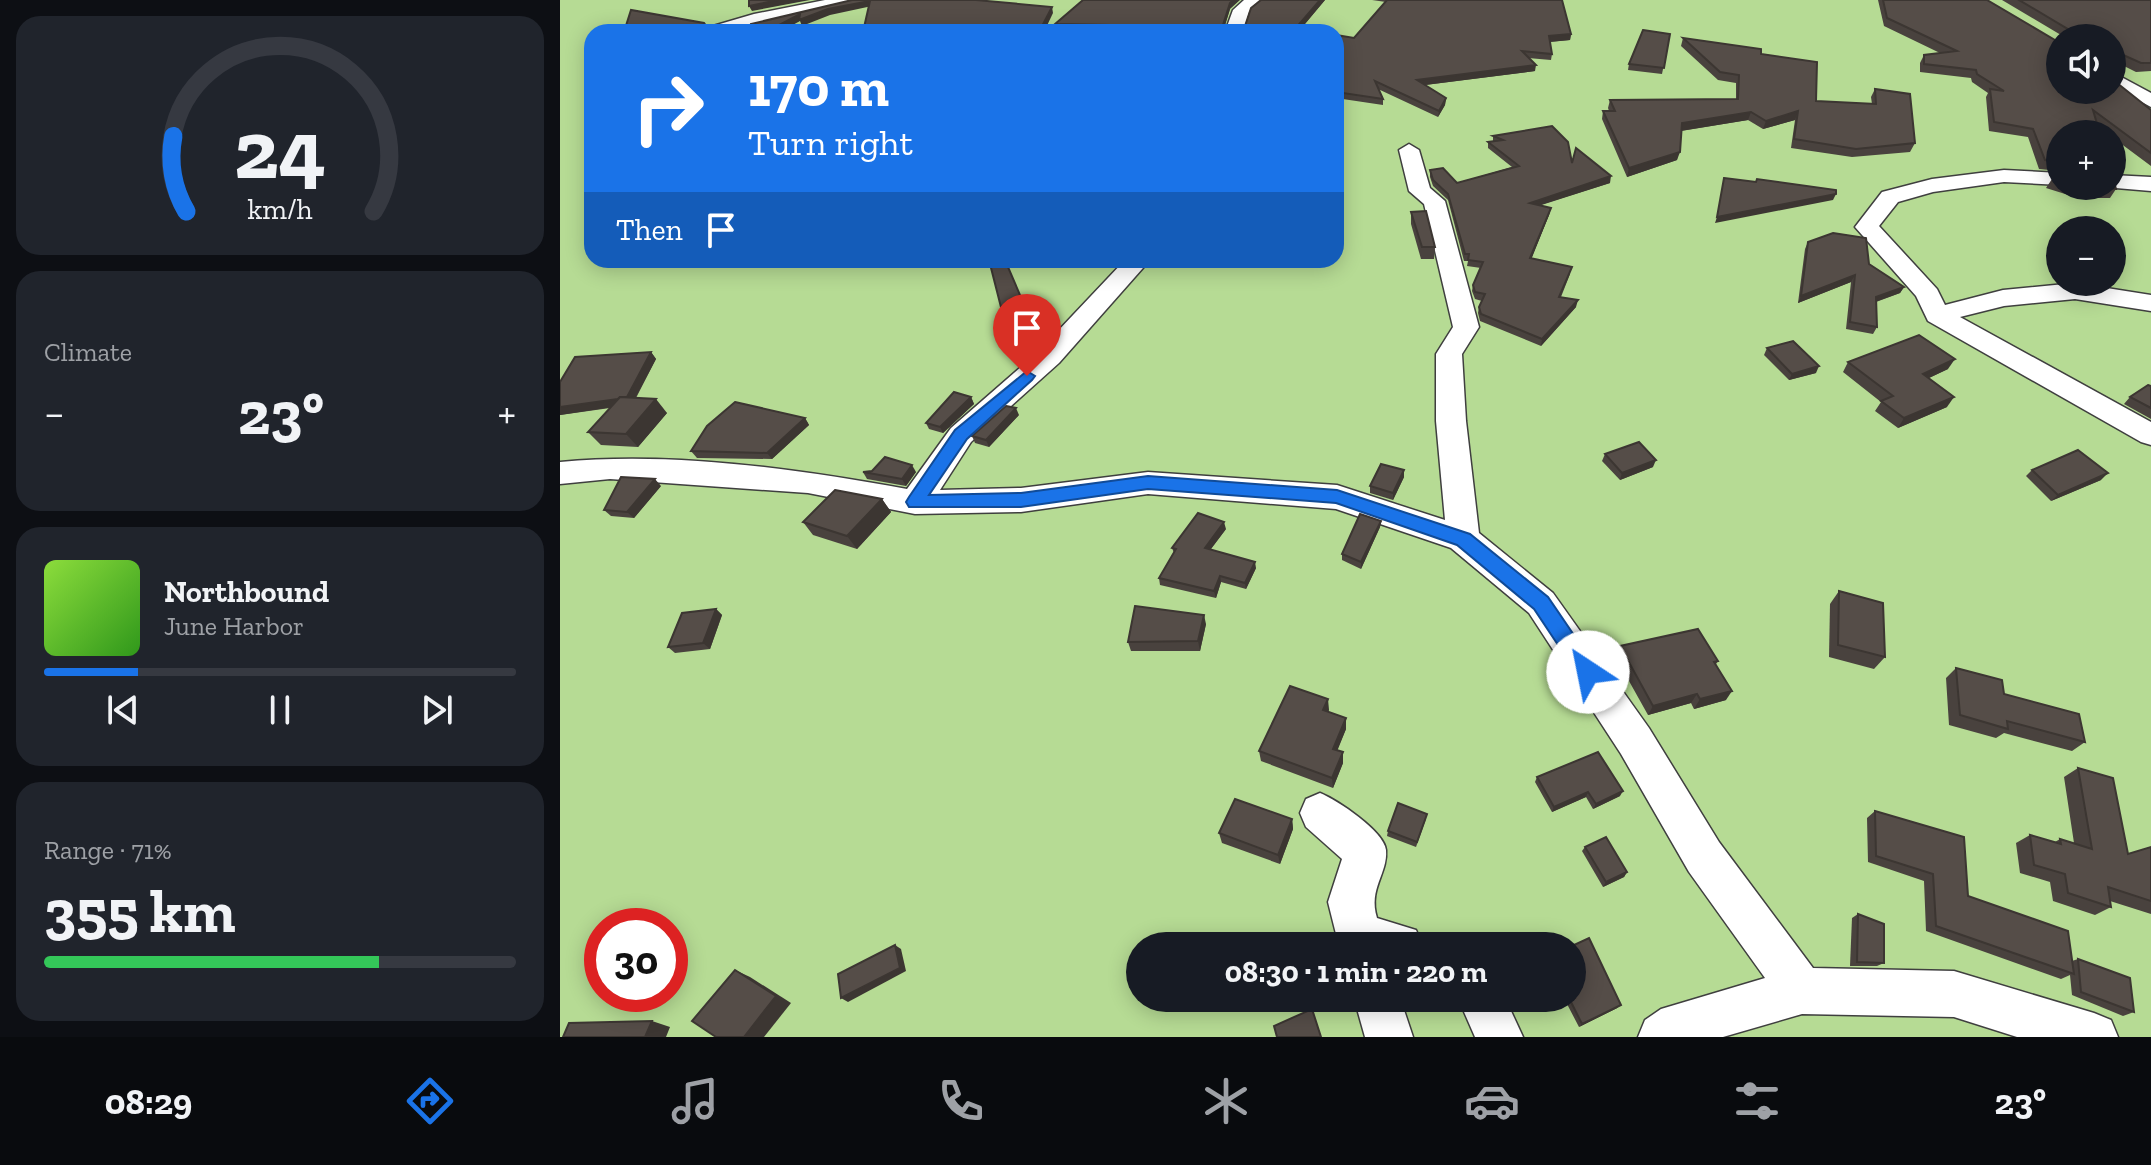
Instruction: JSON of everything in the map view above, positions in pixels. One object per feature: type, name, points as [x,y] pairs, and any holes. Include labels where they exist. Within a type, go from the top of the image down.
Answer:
[{"type":"street","points":[[738,24],[850,0]]},
{"type":"street","points":[[1237,24],[1241,10],[1255,0]]},
{"type":"street","points":[[2126,75],[2138,74]]},
{"type":"street","points":[[2126,85],[2151,101]]},
{"type":"street","points":[[1409,150],[1420,191],[1434,201],[1466,327],[1449,354],[1451,421],[1463,539]]},
{"type":"street","points":[[2046,178],[2004,176],[1967,179],[1890,197],[1867,227],[1928,294],[1937,315],[2151,435]]},
{"type":"street","points":[[2126,183],[2151,184]]},
{"type":"street","points":[[915,502],[961,435],[1049,357],[1131,268]]},
{"type":"street","points":[[1937,315],[2003,298],[2075,291],[2151,303]]},
{"type":"street","points":[[560,473],[610,468],[808,482],[915,502],[1021,500],[1148,483],[1337,497],[1463,539],[1541,603],[1635,741],[1704,857],[1802,991]]},
{"type":"street","points":[[1320,813],[1365,851],[1350,902],[1368,932]]},
{"type":"street","points":[[1662,1037],[1678,1026],[1802,991],[1954,994],[2094,1037]]},
{"type":"street","points":[[1381,1012],[1389,1037]]},
{"type":"street","points":[[1487,1012],[1499,1037]]},
{"type":"green space","points":[[560,0],[2151,0],[2151,1037],[560,1037]]},
{"type":"building","points":[[749,0],[778,0],[749,6]]},
{"type":"building","points":[[852,0],[976,0],[1052,7],[1043,24],[865,24],[870,1],[828,9],[799,20],[800,14],[781,24],[751,24]]},
{"type":"building","points":[[1083,0],[1233,0],[1223,24],[1055,24]]},
{"type":"building","points":[[1261,0],[1320,0],[1299,24],[1246,24],[1251,8]]},
{"type":"building","points":[[1387,0],[1562,0],[1571,34],[1549,36],[1552,54],[1522,51],[1536,65],[1417,80],[1446,98],[1439,111],[1375,81],[1383,99],[1344,93],[1344,36],[1354,38]]},
{"type":"building","points":[[1883,0],[1987,0],[2046,35],[2046,104],[2126,104],[2126,90],[2151,110],[2151,153],[2126,134],[2126,120],[2106,120],[2093,110],[2096,120],[2046,120],[2045,160],[2033,129],[1994,122],[1990,89],[2004,91],[1977,74],[1976,70],[1924,64],[1924,55],[1957,51],[1887,18]]},
{"type":"building","points":[[2019,0],[2151,0],[2151,63],[2141,63],[2126,56],[2126,24],[2060,24]]},
{"type":"building","points":[[631,10],[705,24],[627,24]]},
{"type":"building","points":[[1643,30],[1670,34],[1664,68],[1629,64]]},
{"type":"building","points":[[1683,38],[1761,49],[1761,54],[1817,62],[1816,101],[1876,104],[1875,89],[1910,94],[1915,143],[1856,149],[1794,139],[1798,111],[1766,121],[1751,112],[1682,123],[1680,152],[1629,168],[1603,111],[1615,111],[1610,100],[1738,99],[1739,75],[1720,72]]},
{"type":"building","points":[[1552,126],[1568,142],[1572,163],[1576,148],[1611,176],[1530,203],[1551,208],[1530,258],[1572,267],[1559,297],[1578,300],[1542,339],[1481,314],[1479,307],[1485,294],[1475,292],[1473,285],[1483,262],[1468,260],[1469,254],[1465,254],[1448,194],[1433,180],[1430,170],[1443,168],[1457,183],[1519,166],[1488,142],[1503,140],[1493,136]]},
{"type":"building","points":[[1724,178],[1756,182],[1757,179],[1836,190],[1836,194],[1717,217]]},
{"type":"building","points":[[1426,211],[1435,247],[1422,247],[1411,212]]},
{"type":"building","points":[[1833,233],[1866,238],[1869,264],[1904,287],[1876,297],[1877,327],[1850,322],[1855,275],[1801,296],[1808,242]]},
{"type":"building","points":[[991,268],[1008,268],[1026,309],[1003,315]]},
{"type":"building","points":[[1919,335],[1955,359],[1923,374],[1954,397],[1904,418],[1881,401],[1893,396],[1848,362]]},
{"type":"building","points":[[1793,341],[1819,366],[1792,374],[1767,348]]},
{"type":"building","points":[[651,352],[627,397],[560,407],[560,382],[575,357]]},
{"type":"building","points":[[2151,386],[2151,408],[2130,397]]},
{"type":"building","points":[[954,392],[971,397],[940,427],[926,423]]},
{"type":"building","points":[[620,397],[656,399],[626,434],[588,432]]},
{"type":"building","points":[[735,402],[805,418],[767,453],[691,451],[707,426]]},
{"type":"building","points":[[1006,406],[1016,408],[986,440],[972,436]]},
{"type":"building","points":[[1639,442],[1656,460],[1622,473],[1605,454]]},
{"type":"building","points":[[2078,450],[2108,473],[2058,495],[2032,470]]},
{"type":"building","points":[[885,457],[912,465],[902,479],[863,472],[872,471]]},
{"type":"building","points":[[1381,464],[1404,470],[1393,493],[1370,486]]},
{"type":"building","points":[[621,477],[655,479],[627,512],[604,510]]},
{"type":"building","points":[[835,490],[882,499],[847,536],[803,522]]},
{"type":"building","points":[[1198,513],[1224,522],[1205,548],[1255,562],[1245,583],[1220,576],[1214,591],[1159,578],[1176,549],[1172,548]]},
{"type":"building","points":[[1360,514],[1381,521],[1361,562],[1342,554]]},
{"type":"building","points":[[1839,591],[1883,603],[1885,657],[1838,645]]},
{"type":"building","points":[[1135,606],[1204,615],[1198,641],[1128,642]]},
{"type":"building","points":[[716,609],[703,643],[668,647],[682,613]]},
{"type":"building","points":[[1698,629],[1732,691],[1700,699],[1697,694],[1653,706],[1620,646]]},
{"type":"building","points":[[1956,668],[2002,680],[2004,694],[2079,714],[2085,742],[2007,721],[2008,729],[1960,715]]},
{"type":"building","points":[[1290,686],[1328,699],[1323,710],[1346,718],[1333,749],[1343,752],[1332,778],[1259,751]]},
{"type":"building","points":[[1598,752],[1623,791],[1596,804],[1588,792],[1554,807],[1537,777]]},
{"type":"building","points":[[2078,768],[2113,778],[2128,854],[2151,847],[2151,901],[2108,887],[2111,907],[2068,893],[2065,874],[2034,865],[2030,835],[2061,844],[2060,839],[2092,849]]},
{"type":"building","points":[[1235,799],[1292,819],[1278,855],[1219,833]]},
{"type":"building","points":[[1398,803],[1427,814],[1417,842],[1388,831]]},
{"type":"building","points":[[1875,811],[1964,837],[1968,896],[2068,931],[2074,974],[1936,926],[1933,874],[1876,856]]},
{"type":"building","points":[[1606,837],[1627,872],[1606,882],[1585,847]]},
{"type":"building","points":[[1858,914],[1884,924],[1884,963],[1857,962]]},
{"type":"building","points":[[1589,938],[1621,1005],[1582,1024],[1576,1012],[1586,1012],[1586,939]]},
{"type":"building","points":[[895,945],[900,968],[841,998],[838,974]]},
{"type":"building","points":[[2078,959],[2130,978],[2134,1012],[2081,992]]},
{"type":"building","points":[[735,970],[776,996],[744,1037],[716,1037],[692,1021]]},
{"type":"building","points":[[1305,1012],[1313,1012],[1321,1037],[1277,1037],[1274,1026]]},
{"type":"building","points":[[652,1021],[645,1037],[563,1037],[569,1023]]},
{"type":"route","points":[[1027,376],[961,435],[915,502],[1021,500],[1148,483],[1337,497],[1463,539],[1541,603],[1588,672]]}]
